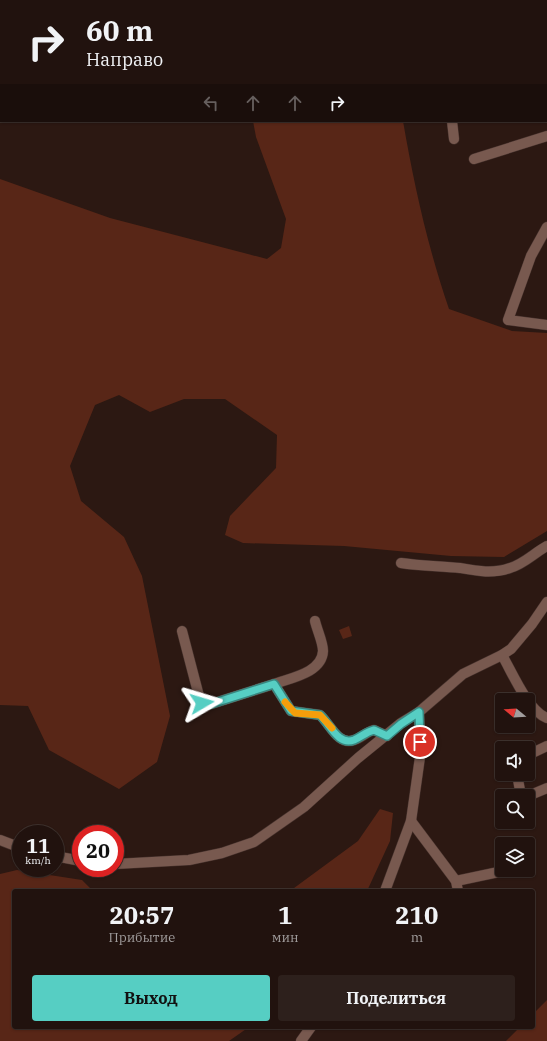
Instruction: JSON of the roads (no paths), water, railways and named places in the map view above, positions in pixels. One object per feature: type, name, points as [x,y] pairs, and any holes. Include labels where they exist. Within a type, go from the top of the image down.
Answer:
[{"type":"street","points":[[452,122],[454,139]]},
{"type":"street","points":[[474,159],[547,136]]},
{"type":"street","points":[[547,227],[531,256],[508,320],[547,325]]},
{"type":"street","points":[[401,563],[460,568],[477,572],[498,571],[522,563],[547,546]]},
{"type":"street","points":[[124,864],[189,860],[222,853],[254,842],[304,808],[358,758],[401,724],[419,712],[463,674],[502,655],[521,638],[547,602]]},
{"type":"street","points":[[182,631],[200,700],[204,705],[208,705],[274,684],[316,667],[321,660],[323,650],[315,621]]},
{"type":"street","points":[[502,655],[533,708],[541,716],[547,718]]},
{"type":"street","points":[[274,684],[291,711],[320,715],[342,739],[354,740],[374,730],[387,736]]},
{"type":"street","points":[[386,889],[411,821],[420,757],[419,712]]},
{"type":"street","points":[[535,752],[547,746]]},
{"type":"street","points":[[535,793],[547,788]]},
{"type":"street","points":[[411,821],[457,886],[495,874]]},
{"type":"street","points":[[0,840],[12,845]]},
{"type":"street","points":[[301,1041],[310,1029]]}]
